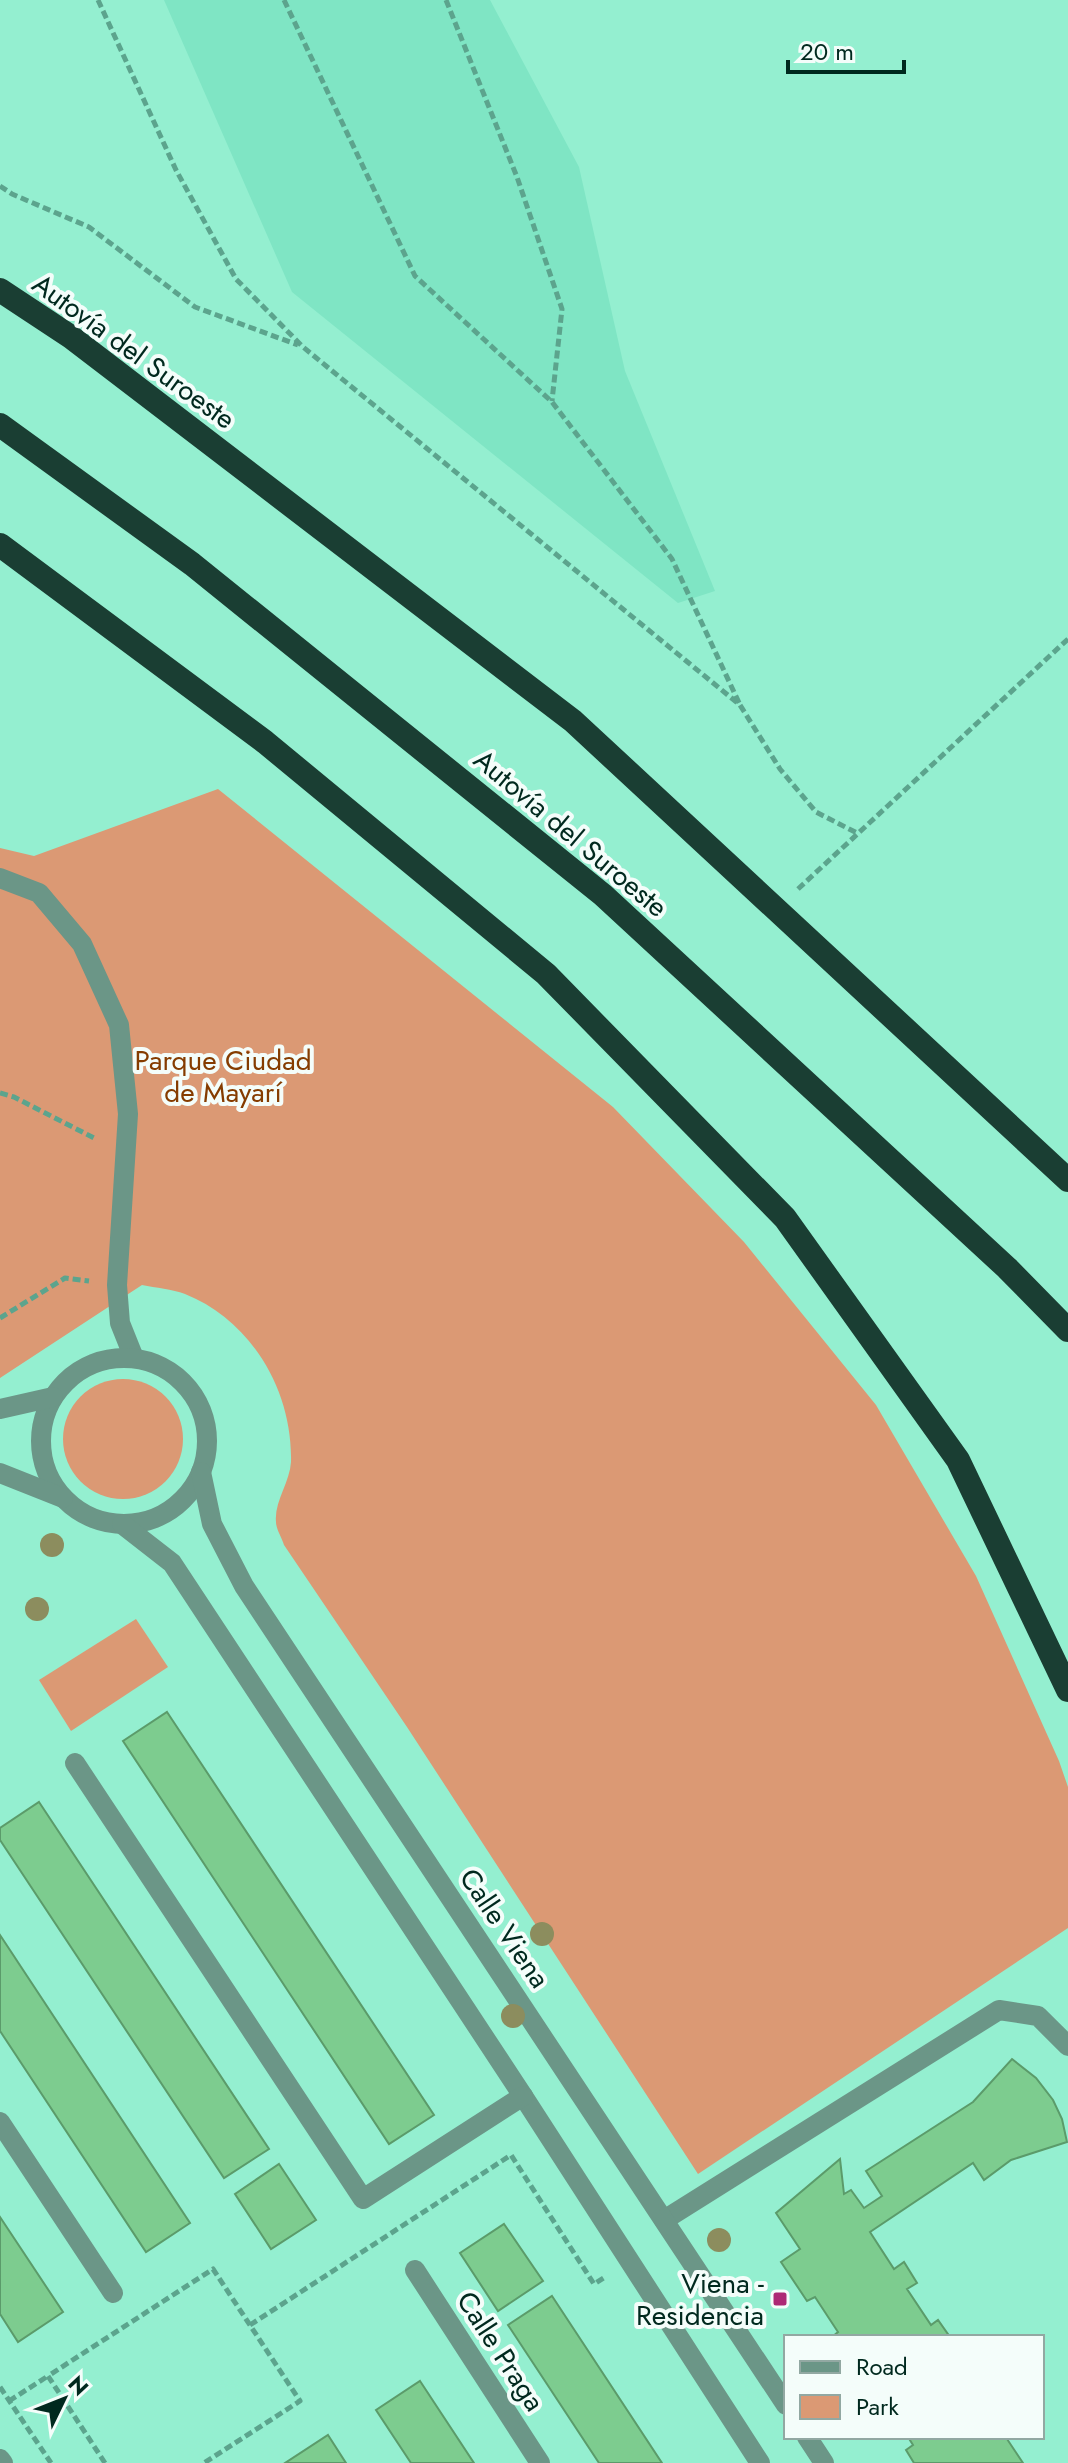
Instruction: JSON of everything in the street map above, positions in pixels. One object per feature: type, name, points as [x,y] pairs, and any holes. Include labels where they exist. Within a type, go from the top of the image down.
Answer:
[{"type":"highway","name":"Autovía del Suroeste","points":[[0,290],[71,337],[573,721],[1068,1180]]},
{"type":"highway","name":"Autovía del Suroeste","points":[[0,425],[192,564],[603,895],[1007,1268],[1068,1330]]},
{"type":"highway","points":[[0,545],[265,742],[546,974],[785,1218],[958,1460],[1068,1690]]},
{"type":"street","points":[[0,878],[39,893],[82,944],[119,1025],[128,1114],[117,1285],[120,1323],[134,1358]]},
{"type":"street","points":[[134,1358],[159,1365],[180,1379],[196,1399],[205,1423],[207,1448],[201,1472],[188,1494],[170,1511],[147,1521],[122,1524],[101,1521],[81,1512],[64,1498],[48,1476],[41,1449],[43,1422],[53,1397],[68,1379],[88,1366],[111,1359],[134,1358]]},
{"type":"street","points":[[0,1409],[53,1397]]},
{"type":"street","name":"Calle Viena","points":[[201,1472],[212,1524],[244,1586],[784,2402]]},
{"type":"street","points":[[0,1473],[64,1498]]},
{"type":"street","points":[[122,1524],[172,1563],[760,2463]]},
{"type":"street","points":[[75,1763],[363,2199],[523,2096]]},
{"type":"street","points":[[664,2220],[999,2010],[1038,2016],[1068,2046]]},
{"type":"street","points":[[0,2122],[113,2293]]},
{"type":"street","name":"Calle Praga","points":[[415,2270],[540,2463]]},
{"type":"street","points":[[808,2439],[824,2463]]},
{"type":"path","points":[[98,0],[176,170],[236,279],[303,347],[740,705]]},
{"type":"path","points":[[284,0],[415,276],[552,402],[672,559],[740,705],[780,769],[816,812],[857,833]]},
{"type":"path","points":[[446,0],[517,177],[562,309],[552,402]]},
{"type":"path","points":[[0,186],[89,227],[195,307],[303,347]]},
{"type":"path","points":[[776,908],[1068,639]]},
{"type":"path","points":[[0,1093],[14,1097],[126,1154]]},
{"type":"path","points":[[0,1318],[65,1278],[117,1285]]},
{"type":"path","points":[[250,2325],[511,2155],[594,2284],[629,2261]]},
{"type":"path","points":[[9,2401],[213,2269],[300,2401],[204,2463]]},
{"type":"path","points":[[48,2376],[105,2463]]},
{"type":"path","points":[[0,2387],[51,2463]]},
{"type":"shaded area","points":[[164,0],[490,0],[579,167],[625,371],[715,591],[678,603],[292,292]]},
{"type":"green space","name":"Parque Ciudad de Mayarí","points":[[218,789],[613,1107],[744,1242],[876,1405],[976,1576],[1059,1761],[1068,1787],[1068,1928],[698,2174],[407,1727],[284,1545],[277,1528],[276,1514],[290,1470],[290,1435],[276,1384],[248,1340],[230,1321],[209,1306],[180,1292],[142,1285],[0,1378],[0,848],[34,856]]},
{"type":"green space","points":[[123,1379],[146,1383],[166,1396],[179,1416],[183,1439],[179,1462],[166,1482],[146,1495],[123,1499],[100,1495],[80,1482],[67,1462],[63,1439],[67,1416],[80,1396],[100,1383]]},
{"type":"green space","points":[[136,1619],[168,1667],[71,1731],[39,1680]]},
{"type":"building","points":[[167,1712],[434,2115],[389,2144],[123,1741]]},
{"type":"building","points":[[39,1802],[269,2149],[224,2178],[0,1840],[0,1828]]},
{"type":"building","points":[[0,1935],[190,2223],[146,2252],[0,2031]]},
{"type":"building","points":[[1012,2059],[1036,2078],[1053,2100],[1062,2119],[1067,2142],[1011,2160],[984,2180],[973,2163],[870,2232],[894,2269],[904,2262],[917,2283],[907,2289],[931,2325],[938,2320],[949,2335],[834,2335],[838,2332],[815,2297],[807,2301],[781,2262],[800,2249],[776,2213],[840,2159],[844,2194],[851,2190],[864,2208],[882,2196],[866,2171],[973,2102]]},
{"type":"building","points":[[279,2164],[316,2220],[271,2249],[235,2194]]},
{"type":"building","points":[[0,2217],[63,2312],[18,2342],[0,2314]]},
{"type":"building","points":[[504,2224],[543,2281],[498,2311],[460,2253]]},
{"type":"building","points":[[552,2296],[662,2463],[599,2463],[508,2325]]},
{"type":"building","points":[[420,2381],[474,2463],[411,2463],[376,2410]]},
{"type":"building","points":[[328,2435],[346,2463],[285,2463]]},
{"type":"building","points":[[909,2439],[1007,2439],[1023,2463],[914,2463],[906,2450],[913,2445]]},
{"type":"place","name":"Viena - Residencia","points":[[780,2299]]}]
